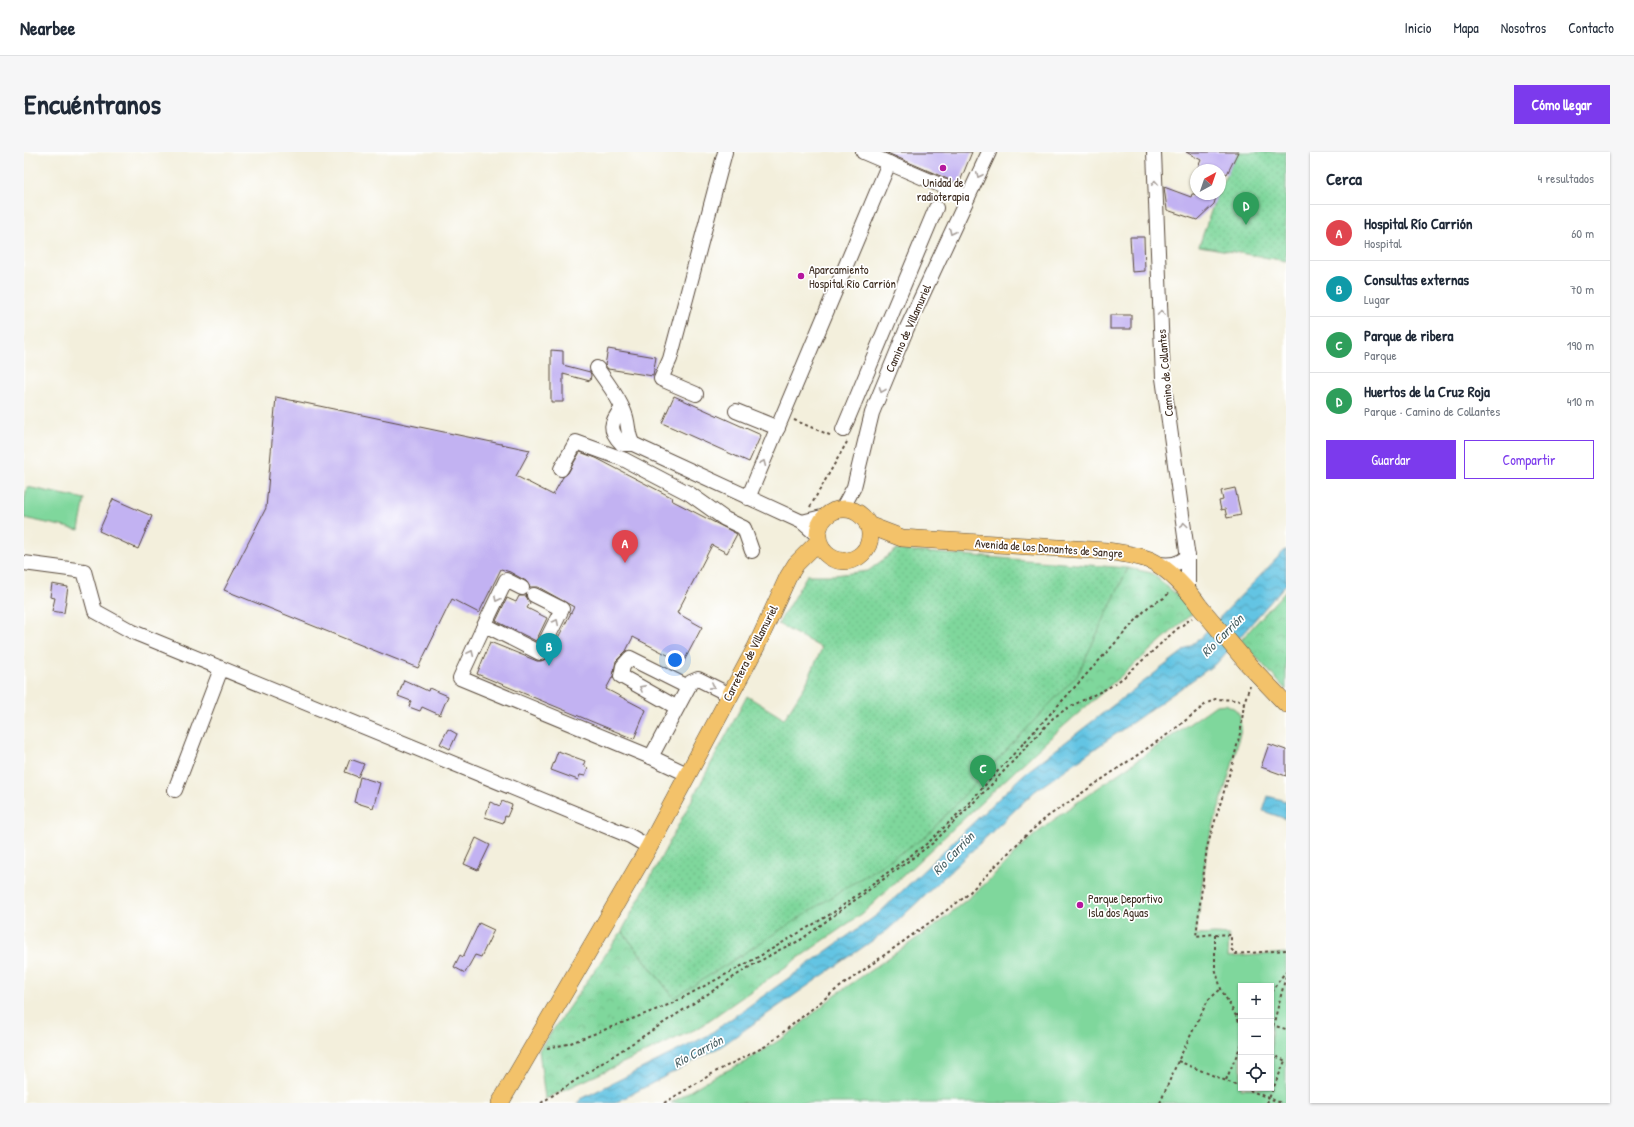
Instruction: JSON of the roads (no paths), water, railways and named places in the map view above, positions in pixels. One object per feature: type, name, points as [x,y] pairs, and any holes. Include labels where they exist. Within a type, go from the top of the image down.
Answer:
[{"type":"main road","points":[[842,509],[858,513],[864,518],[868,525],[870,539],[864,552],[850,561],[843,562],[835,560],[821,545],[821,522],[826,516],[834,511],[842,509]]},
{"type":"main road","name":"Avenida de los Donantes de Sangre","points":[[868,525],[902,538],[1107,552],[1129,554],[1149,560],[1158,564],[1184,587],[1197,611],[1286,704]]},
{"type":"main road","name":"Avenida de los Donantes de Sangre","points":[[868,546],[902,538]]},
{"type":"main road","name":"Carretera de Villamuriel","points":[[500,1103],[649,847],[756,647],[788,576],[796,564],[821,545]]},
{"type":"street","points":[[696,394],[661,379],[670,359],[725,152]]},
{"type":"street","points":[[863,152],[968,197]]},
{"type":"street","name":"Camino de Villamuriel","points":[[842,509],[854,487],[872,413],[907,328],[989,152]]},
{"type":"street","name":"Camino de Collantes","points":[[1154,152],[1163,378],[1188,556],[1184,587]]},
{"type":"street","points":[[748,498],[889,163]]},
{"type":"street","points":[[839,435],[936,208]]},
{"type":"street","points":[[597,368],[617,398],[626,415],[630,440],[633,444],[802,522],[821,545]]},
{"type":"street","points":[[736,410],[780,422]]},
{"type":"street","points":[[561,470],[576,442],[623,459],[690,494],[725,519],[744,528],[752,551]]},
{"type":"street","points":[[802,522],[826,516]]},
{"type":"street","points":[[1158,564],[1172,565],[1181,562],[1188,556]]},
{"type":"street","points":[[24,563],[84,571],[95,611],[133,632],[630,836],[649,847]]},
{"type":"street","points":[[483,628],[491,628],[540,653],[562,609],[506,580],[483,628],[460,678],[651,757],[687,774]]},
{"type":"street","points":[[676,707],[621,676],[623,666],[630,658],[688,687]]},
{"type":"street","points":[[175,790],[221,669]]},
{"type":"street","points":[[651,757],[676,707],[691,682],[698,679],[730,695]]},
{"type":"water","name":"Río Carrión","points":[[1286,549],[1286,584],[1218,662],[1035,791],[889,929],[720,1047],[615,1103],[577,1103],[581,1099],[707,1036],[877,915],[1023,775],[1199,639]]},
{"type":"water","points":[[1268,796],[1286,800],[1286,819],[1263,811]]},
{"type":"place","name":"Unidad de radioterapia","points":[[943,168]]},
{"type":"place","name":"Huertos de la Cruz Roja","points":[[1246,225]]},
{"type":"place","name":"Aparcamiento Hospital Río Carrión","points":[[801,276]]},
{"type":"place","name":"Hospital Río Carrión","points":[[625,563]]},
{"type":"place","name":"Consultas externas","points":[[549,666]]},
{"type":"place","name":"Parque de ribera","points":[[983,788]]},
{"type":"place","name":"Parque Deportivo Isla dos Aguas","points":[[1080,905]]}]
